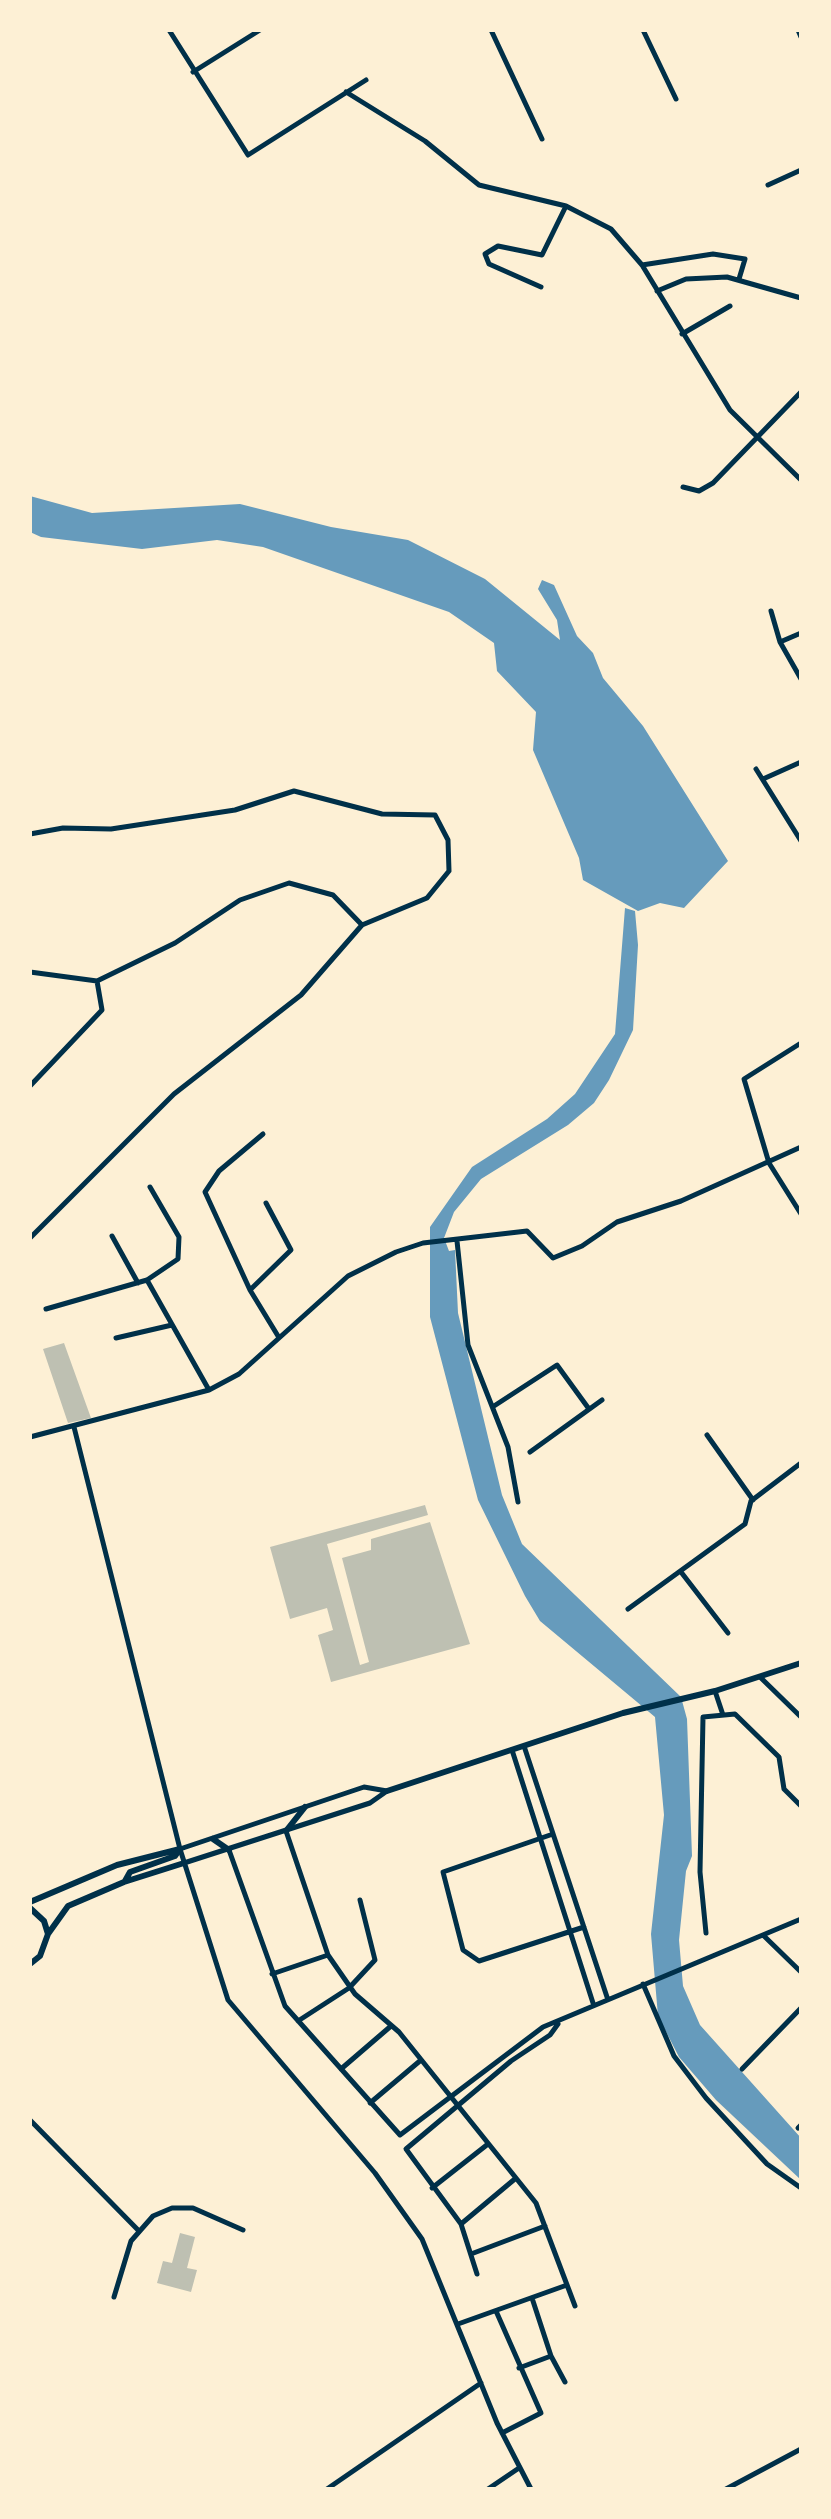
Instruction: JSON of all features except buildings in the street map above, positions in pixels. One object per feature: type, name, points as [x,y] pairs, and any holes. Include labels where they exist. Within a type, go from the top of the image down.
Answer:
[{"type":"main road","points":[[388,1791],[627,1711],[715,1691],[801,1663]]},
{"type":"main road","points":[[286,1830],[304,1807]]},
{"type":"main road","points":[[213,1839],[229,1850]]},
{"type":"main road","points":[[124,1882],[130,1872],[175,1856],[180,1848]]},
{"type":"main road","points":[[48,1934],[44,1921],[30,1905],[118,1865],[180,1848]]},
{"type":"main road","points":[[30,1964],[40,1956],[48,1934],[68,1906],[124,1882],[184,1863]]},
{"type":"street","points":[[169,30],[248,155],[366,80]]},
{"type":"street","points":[[193,72],[260,30]]},
{"type":"street","points":[[491,30],[542,139]]},
{"type":"street","points":[[643,30],[676,99]]},
{"type":"street","points":[[346,92],[425,141],[478,185],[566,206],[610,229],[642,265],[715,389],[754,438],[801,480]]},
{"type":"street","points":[[768,185],[801,170]]},
{"type":"street","points":[[540,287],[488,264],[485,254],[498,246],[542,255],[566,206]]},
{"type":"street","points":[[642,265],[714,254],[745,258],[740,280]]},
{"type":"street","points":[[657,291],[686,279],[740,280],[801,298]]},
{"type":"street","points":[[682,334],[730,306]]},
{"type":"street","points":[[683,486],[699,491],[713,484],[801,392]]},
{"type":"street","points":[[791,402],[801,409]]},
{"type":"street","points":[[771,611],[780,642],[801,679]]},
{"type":"street","points":[[780,642],[801,634]]},
{"type":"street","points":[[763,780],[801,762]]},
{"type":"street","points":[[756,769],[801,841]]},
{"type":"street","points":[[30,834],[63,828],[111,829],[236,810],[294,791],[382,814],[435,816],[448,840],[448,871],[427,898],[362,925],[301,995],[174,1094],[30,1238]]},
{"type":"street","points":[[30,972],[97,982],[174,943],[240,900],[289,883],[333,895],[362,925]]},
{"type":"street","points":[[30,1086],[102,1010],[97,982]]},
{"type":"street","points":[[801,1043],[744,1079],[769,1164],[801,1214]]},
{"type":"street","points":[[263,1134],[220,1171],[205,1192],[250,1290],[278,1336]]},
{"type":"street","points":[[30,1436],[209,1390],[239,1374],[358,1268],[422,1244],[526,1231],[553,1258],[582,1246],[616,1222],[681,1202],[801,1148]]},
{"type":"street","points":[[46,1309],[147,1280],[182,1252],[150,1187]]},
{"type":"street","points":[[250,1290],[291,1250],[266,1204]]},
{"type":"street","points":[[112,1236],[138,1283]]},
{"type":"street","points":[[456,1240],[458,1289],[468,1345],[513,1465],[518,1502]]},
{"type":"street","points":[[147,1280],[209,1390]]},
{"type":"street","points":[[116,1338],[172,1326]]},
{"type":"street","points":[[494,1406],[557,1365],[589,1409]]},
{"type":"street","points":[[530,1452],[602,1400]]},
{"type":"street","points":[[74,1427],[184,1863],[233,2010],[399,2206],[435,2265],[502,2433],[531,2489]]},
{"type":"street","points":[[707,1435],[753,1500]]},
{"type":"street","points":[[628,1609],[745,1524],[753,1500],[801,1464]]},
{"type":"street","points":[[681,1572],[728,1633]]},
{"type":"street","points":[[760,1676],[801,1717]]},
{"type":"street","points":[[715,1691],[722,1716]]},
{"type":"street","points":[[706,1934],[700,1872],[703,1718],[734,1714],[778,1758],[784,1789],[801,1806]]},
{"type":"street","points":[[524,1746],[606,1997]]},
{"type":"street","points":[[512,1750],[593,2002]]},
{"type":"street","points":[[180,1848],[364,1787],[388,1791]]},
{"type":"street","points":[[184,1863],[370,1803],[388,1791]]},
{"type":"street","points":[[286,1830],[328,1955],[350,1988],[420,2060],[536,2203],[575,2306]]},
{"type":"street","points":[[553,1834],[442,1872],[463,1950],[479,1961],[584,1927]]},
{"type":"street","points":[[229,1850],[272,1974],[298,2021],[400,2136],[543,2027],[558,2024],[593,2002],[693,1966],[801,1919]]},
{"type":"street","points":[[298,2021],[350,1988],[377,1954],[360,1900]]},
{"type":"street","points":[[764,1936],[801,1972]]},
{"type":"street","points":[[272,1974],[328,1955]]},
{"type":"street","points":[[643,1984],[666,2042],[706,2098],[766,2164],[801,2188]]},
{"type":"street","points":[[742,2070],[801,2008]]},
{"type":"street","points":[[478,2274],[461,2224],[406,2149],[456,2105],[550,2035],[558,2024]]},
{"type":"street","points":[[341,2069],[390,2026]]},
{"type":"street","points":[[513,2047],[519,2056]]},
{"type":"street","points":[[370,2103],[420,2060]]},
{"type":"street","points":[[30,2120],[138,2230]]},
{"type":"street","points":[[432,2188],[488,2144]]},
{"type":"street","points":[[461,2224],[516,2178]]},
{"type":"street","points":[[114,2296],[138,2230],[163,2212],[193,2208],[243,2230]]},
{"type":"street","points":[[471,2254],[545,2226]]},
{"type":"street","points":[[458,2324],[568,2285]]},
{"type":"street","points":[[532,2298],[551,2356],[566,2382]]},
{"type":"street","points":[[496,2311],[541,2412],[502,2433]]},
{"type":"street","points":[[520,2368],[551,2356]]},
{"type":"street","points":[[326,2489],[481,2383]]},
{"type":"street","points":[[726,2489],[801,2449]]},
{"type":"street","points":[[488,2489],[520,2468]]},
{"type":"water","points":[[30,496],[92,513],[240,504],[331,527],[408,540],[485,579],[560,640],[557,620],[538,589],[542,580],[554,585],[577,636],[593,653],[603,678],[643,726],[728,861],[684,908],[660,903],[638,911],[583,880],[579,858],[533,750],[536,712],[497,671],[494,643],[449,612],[263,547],[217,540],[142,549],[41,537],[30,532]]},
{"type":"water","points":[[625,908],[635,911],[638,945],[633,1030],[609,1080],[594,1103],[568,1125],[481,1179],[454,1212],[444,1238],[449,1251],[455,1250],[458,1313],[502,1495],[522,1544],[681,1697],[687,1719],[692,1856],[686,1871],[679,1940],[683,1986],[700,2025],[801,2138],[801,2180],[716,2100],[679,2057],[658,2016],[651,1934],[664,1815],[655,1717],[540,1621],[525,1596],[478,1500],[430,1317],[430,1227],[472,1167],[547,1119],[575,1094],[615,1034]]}]
